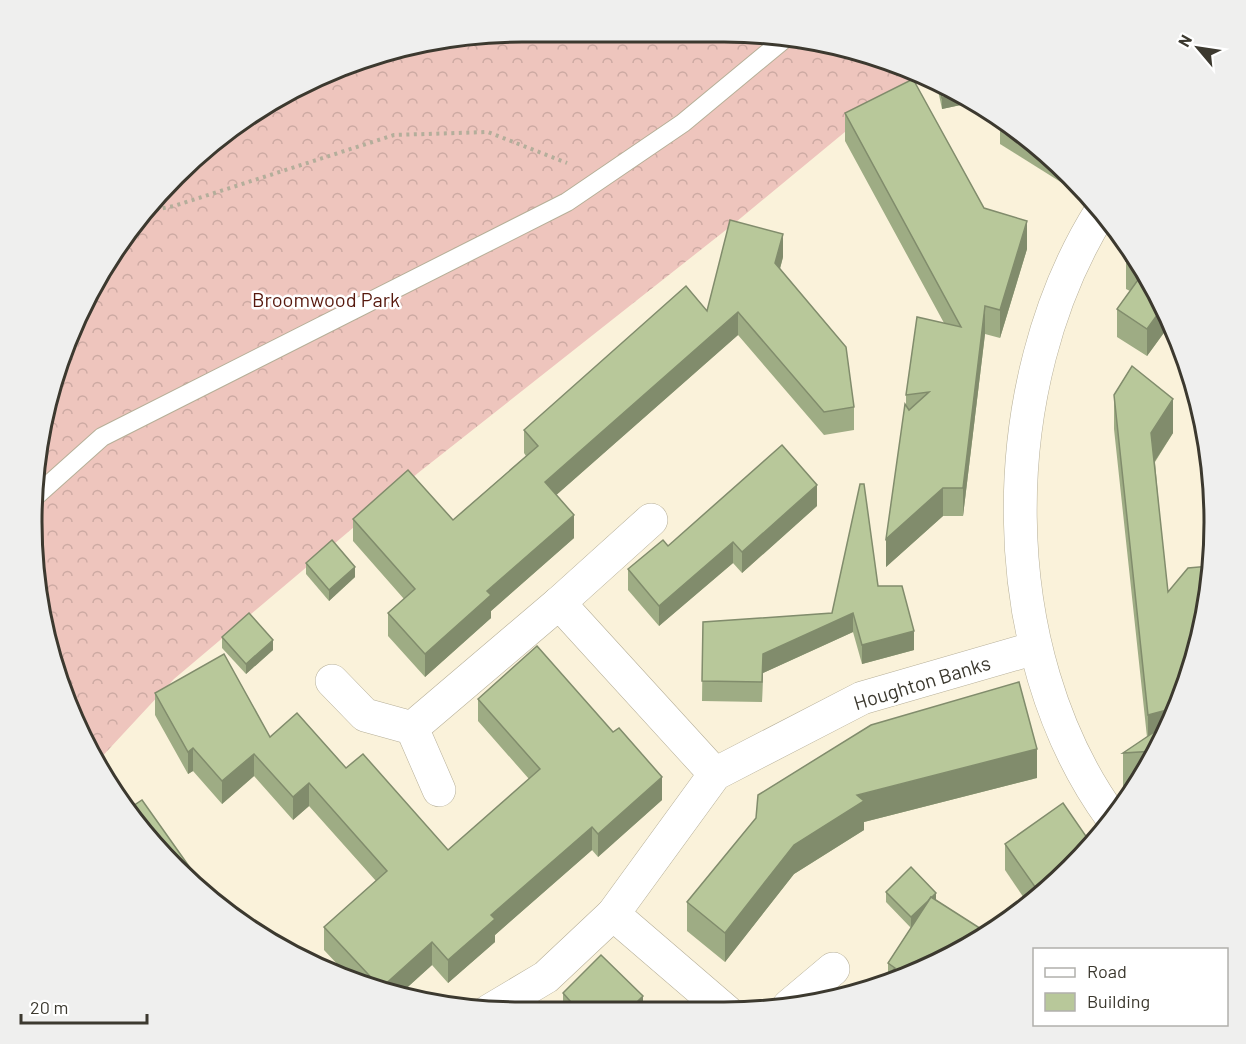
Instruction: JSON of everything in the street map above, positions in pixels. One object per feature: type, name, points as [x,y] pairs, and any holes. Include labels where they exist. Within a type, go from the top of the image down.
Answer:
[{"type":"street","points":[[1097,220],[1066,274],[1037,359],[1020,469],[1024,562],[1035,648],[1048,692],[1072,750],[1108,810]]},
{"type":"street","points":[[412,728],[559,603],[651,520]]},
{"type":"street","points":[[559,603],[715,774]]},
{"type":"street","name":"Houghton Banks","points":[[505,1001],[546,977],[613,914],[715,774],[862,698],[1035,648]]},
{"type":"street","points":[[332,681],[365,715],[412,728]]},
{"type":"street","points":[[412,728],[439,790]]},
{"type":"street","points":[[613,914],[715,1002]]},
{"type":"street","points":[[802,996],[834,969]]},
{"type":"lane","points":[[43,490],[102,437],[567,202],[683,123],[777,45]]},
{"type":"path","points":[[159,209],[394,135],[488,132],[603,177]]},
{"type":"green space","name":"Broomwood Park","points":[[491,43],[755,43],[818,51],[848,58],[914,82],[903,84],[736,222],[418,473],[174,679],[103,756],[67,676],[51,616],[46,585],[42,522],[46,459],[51,428],[67,368],[106,282],[141,230],[161,206],[206,161],[230,141],[282,106],[368,67],[428,51]]},
{"type":"building","points":[[911,80],[915,82],[984,208],[1027,221],[1000,310],[985,306],[963,488],[943,488],[886,539],[905,404],[909,410],[929,392],[906,395],[917,317],[961,327],[845,113]]},
{"type":"building","points":[[730,220],[783,234],[775,263],[846,347],[854,407],[824,412],[738,312],[545,482],[574,515],[487,591],[491,595],[425,654],[388,613],[415,589],[353,519],[408,470],[453,520],[538,446],[524,430],[686,286],[707,311]]},
{"type":"building","points":[[1138,279],[1157,316],[1147,329],[1117,309]]},
{"type":"building","points":[[1132,366],[1173,399],[1151,433],[1168,592],[1188,568],[1202,567],[1195,616],[1179,676],[1165,710],[1148,715],[1114,395]]},
{"type":"building","points":[[782,445],[817,485],[742,552],[733,542],[659,606],[628,569],[663,540],[668,546]]},
{"type":"building","points":[[860,484],[864,484],[878,586],[902,586],[914,631],[862,645],[853,613],[763,654],[762,682],[702,681],[703,622],[832,613]]},
{"type":"building","points":[[332,540],[355,567],[329,590],[306,563]]},
{"type":"building","points":[[249,613],[273,640],[246,664],[222,637]]},
{"type":"building","points":[[537,646],[613,732],[619,728],[662,777],[598,834],[592,827],[491,915],[495,919],[448,960],[432,942],[387,983],[372,978],[324,927],[387,871],[309,783],[293,797],[254,754],[222,781],[193,748],[188,752],[155,693],[224,654],[270,737],[297,713],[346,768],[363,754],[448,850],[540,769],[478,699]]},
{"type":"building","points":[[1019,682],[1037,749],[857,795],[864,801],[794,845],[725,933],[687,902],[756,818],[758,795],[871,725]]},
{"type":"building","points":[[1155,731],[1145,752],[1123,753]]},
{"type":"building","points":[[142,800],[190,868],[161,838],[135,805]]},
{"type":"building","points":[[1063,803],[1086,837],[1035,887],[1005,844]]},
{"type":"building","points":[[911,867],[936,893],[911,917],[886,892]]},
{"type":"building","points":[[931,897],[980,928],[936,952],[892,972],[895,968],[888,963]]},
{"type":"building","points":[[601,955],[643,996],[637,1002],[569,1002],[563,993]]}]
